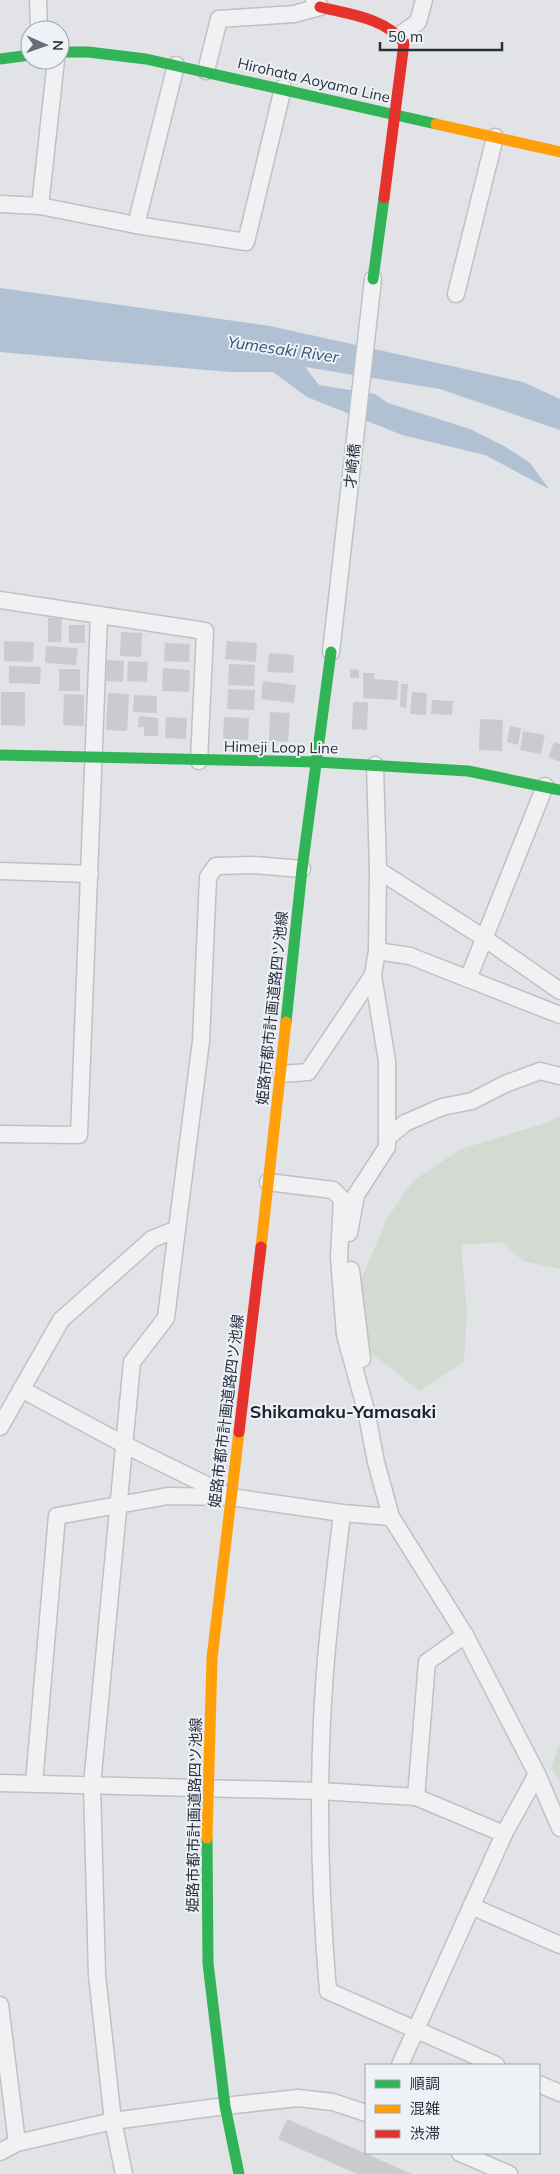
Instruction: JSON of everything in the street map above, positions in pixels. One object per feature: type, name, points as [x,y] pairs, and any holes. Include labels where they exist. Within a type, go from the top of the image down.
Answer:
[{"type":"street","points":[[38,0],[39,20]]},
{"type":"street","points":[[401,34],[418,22],[424,0]]},
{"type":"street","points":[[206,71],[219,19],[294,14],[317,4],[388,27],[401,34],[404,43],[373,279]]},
{"type":"street","name":"Hirohata Aoyama Line","points":[[70,52],[124,55],[206,71],[560,152]]},
{"type":"street","points":[[0,59],[20,56]]},
{"type":"street","points":[[136,225],[176,65]]},
{"type":"street","points":[[40,206],[55,70]]},
{"type":"street","points":[[0,204],[40,206],[136,225],[246,242],[283,88]]},
{"type":"street","points":[[456,294],[495,137]]},
{"type":"street","name":"才崎橋","points":[[331,652],[373,279]]},
{"type":"street","points":[[0,600],[205,631],[199,761]]},
{"type":"street","points":[[0,1134],[80,1135],[99,615]]},
{"type":"street","name":"姫路市都市計画道路四ツ池線","points":[[239,2174],[226,2106],[208,1963],[207,1788],[212,1658],[281,1074],[302,869],[331,652]]},
{"type":"street","name":"Himeji Loop Line","points":[[0,755],[95,756],[199,761],[317,762],[375,765],[468,771],[552,788]]},
{"type":"street","points":[[375,765],[378,870],[377,951],[373,975],[387,1060],[386,1147],[356,1194],[349,1229],[350,1259],[359,1346],[394,1490],[391,1518]]},
{"type":"street","points":[[468,979],[484,938],[552,788]]},
{"type":"street","points":[[124,2174],[113,2121],[97,1975],[92,1785],[132,1362],[166,1318],[201,1041],[208,877],[216,866],[254,865],[302,869]]},
{"type":"street","points":[[378,870],[484,938],[560,992]]},
{"type":"street","points":[[0,871],[90,874]]},
{"type":"street","points":[[377,951],[410,956],[560,1015]]},
{"type":"street","points":[[281,1074],[308,1072],[373,975]]},
{"type":"street","points":[[386,1138],[405,1123],[442,1107],[472,1101],[505,1084],[540,1071],[560,1076]]},
{"type":"street","points":[[268,1182],[333,1190],[342,1198],[339,1257],[345,1335],[366,1410],[376,1462],[391,1518],[465,1635],[537,1774],[560,1828]]},
{"type":"street","points":[[0,1427],[61,1320],[152,1239],[176,1229]]},
{"type":"street","points":[[21,1389],[125,1445],[232,1497]]},
{"type":"street","points":[[34,1783],[57,1516],[168,1496],[232,1497],[342,1514],[391,1518]]},
{"type":"street","points":[[342,1514],[325,1672],[320,1792],[321,1907],[328,1991],[494,2064]]},
{"type":"street","points":[[416,1797],[427,1662],[465,1635]]},
{"type":"street","points":[[400,2064],[504,1834],[537,1774]]},
{"type":"street","points":[[0,1783],[207,1788],[416,1797],[504,1834]]},
{"type":"street","points":[[471,1906],[560,1945]]},
{"type":"street","points":[[0,2005],[17,2143]]},
{"type":"street","points":[[540,2084],[560,2093]]},
{"type":"street","points":[[0,2152],[17,2143],[113,2121],[298,2098],[333,2102],[365,2113]]},
{"type":"street","points":[[462,2154],[509,2174]]},
{"type":"shaded area","points":[[560,1116],[560,1269],[523,1261],[502,1242],[461,1245],[467,1312],[464,1362],[419,1391],[364,1347],[358,1286],[388,1217],[413,1181],[461,1149],[546,1123]]},
{"type":"shaded area","points":[[560,1742],[560,1782],[551,1768]]},
{"type":"water","name":"Yumesaki River","points":[[0,288],[270,326],[523,382],[560,399],[560,430],[440,389],[305,367],[319,385],[375,394],[388,403],[470,429],[504,446],[530,463],[549,489],[485,455],[402,435],[307,397],[273,372],[230,372],[0,352]]},
{"type":"building","points":[[48,618],[62,618],[61,642],[48,642]]},
{"type":"building","points":[[69,625],[85,625],[85,643],[69,643]]},
{"type":"building","points":[[121,632],[142,633],[141,657],[120,656]]},
{"type":"building","points":[[4,641],[34,642],[33,662],[4,661]]},
{"type":"building","points":[[227,641],[257,643],[256,662],[225,659]]},
{"type":"building","points":[[165,643],[190,644],[189,662],[164,661]]},
{"type":"building","points":[[46,646],[78,648],[76,665],[45,663]]},
{"type":"building","points":[[269,653],[294,655],[293,673],[267,672]]},
{"type":"building","points":[[107,660],[124,661],[123,682],[106,681]]},
{"type":"building","points":[[128,661],[148,662],[147,682],[127,681]]},
{"type":"building","points":[[229,664],[255,665],[254,686],[228,685]]},
{"type":"building","points":[[9,666],[41,667],[40,684],[9,683]]},
{"type":"building","points":[[163,668],[190,670],[189,692],[162,691]]},
{"type":"building","points":[[59,669],[80,669],[80,691],[59,691]]},
{"type":"building","points":[[350,669],[359,670],[359,678],[350,678]]},
{"type":"building","points":[[363,673],[375,673],[374,679],[398,681],[397,700],[363,698]]},
{"type":"building","points":[[263,681],[296,685],[294,703],[261,699]]},
{"type":"building","points":[[401,684],[408,684],[406,708],[400,707]]},
{"type":"building","points":[[228,689],[255,690],[254,710],[227,709]]},
{"type":"building","points":[[1,692],[25,692],[25,726],[1,725]]},
{"type":"building","points":[[412,692],[427,693],[426,715],[410,714]]},
{"type":"building","points":[[108,693],[129,694],[127,731],[106,730]]},
{"type":"building","points":[[64,694],[84,695],[84,726],[63,725]]},
{"type":"building","points":[[134,695],[157,696],[157,713],[133,712]]},
{"type":"building","points":[[432,700],[453,701],[452,715],[431,714]]},
{"type":"building","points":[[353,702],[368,702],[367,730],[352,729]]},
{"type":"building","points":[[270,712],[290,713],[288,742],[269,741]]},
{"type":"building","points":[[139,716],[158,718],[158,736],[144,736],[144,727],[138,727]]},
{"type":"building","points":[[166,717],[187,718],[186,739],[165,738]]},
{"type":"building","points":[[224,717],[249,718],[248,740],[223,739]]},
{"type":"building","points":[[480,719],[503,720],[502,751],[479,750]]},
{"type":"building","points":[[510,726],[521,728],[518,745],[507,742]]},
{"type":"building","points":[[523,731],[545,735],[541,754],[520,750]]},
{"type":"building","points":[[554,742],[560,744],[560,762],[548,757]]},
{"type":"building","points":[[287,2119],[412,2174],[357,2174],[278,2139]]},
{"type":"traffic: fast","points":[[70,52],[88,52],[146,59],[436,124]]},
{"type":"traffic: fast","points":[[0,59],[20,56]]},
{"type":"traffic: fast","points":[[373,279],[384,198]]},
{"type":"traffic: fast","points":[[286,1022],[302,869],[331,652]]},
{"type":"traffic: fast","points":[[0,755],[317,762],[468,771],[560,790]]},
{"type":"traffic: fast","points":[[207,1838],[208,1963],[225,2106],[239,2174]]},
{"type":"traffic: slow","points":[[436,124],[560,152]]},
{"type":"traffic: slow","points":[[261,1247],[286,1022]]},
{"type":"traffic: slow","points":[[207,1838],[212,1658],[239,1432]]},
{"type":"traffic: jam","points":[[320,7],[377,22],[404,43],[384,198]]},
{"type":"traffic: jam","points":[[239,1432],[261,1247]]},
{"type":"district","name":"Shikamaku-Yamasaki","points":[[343,1411]]}]
